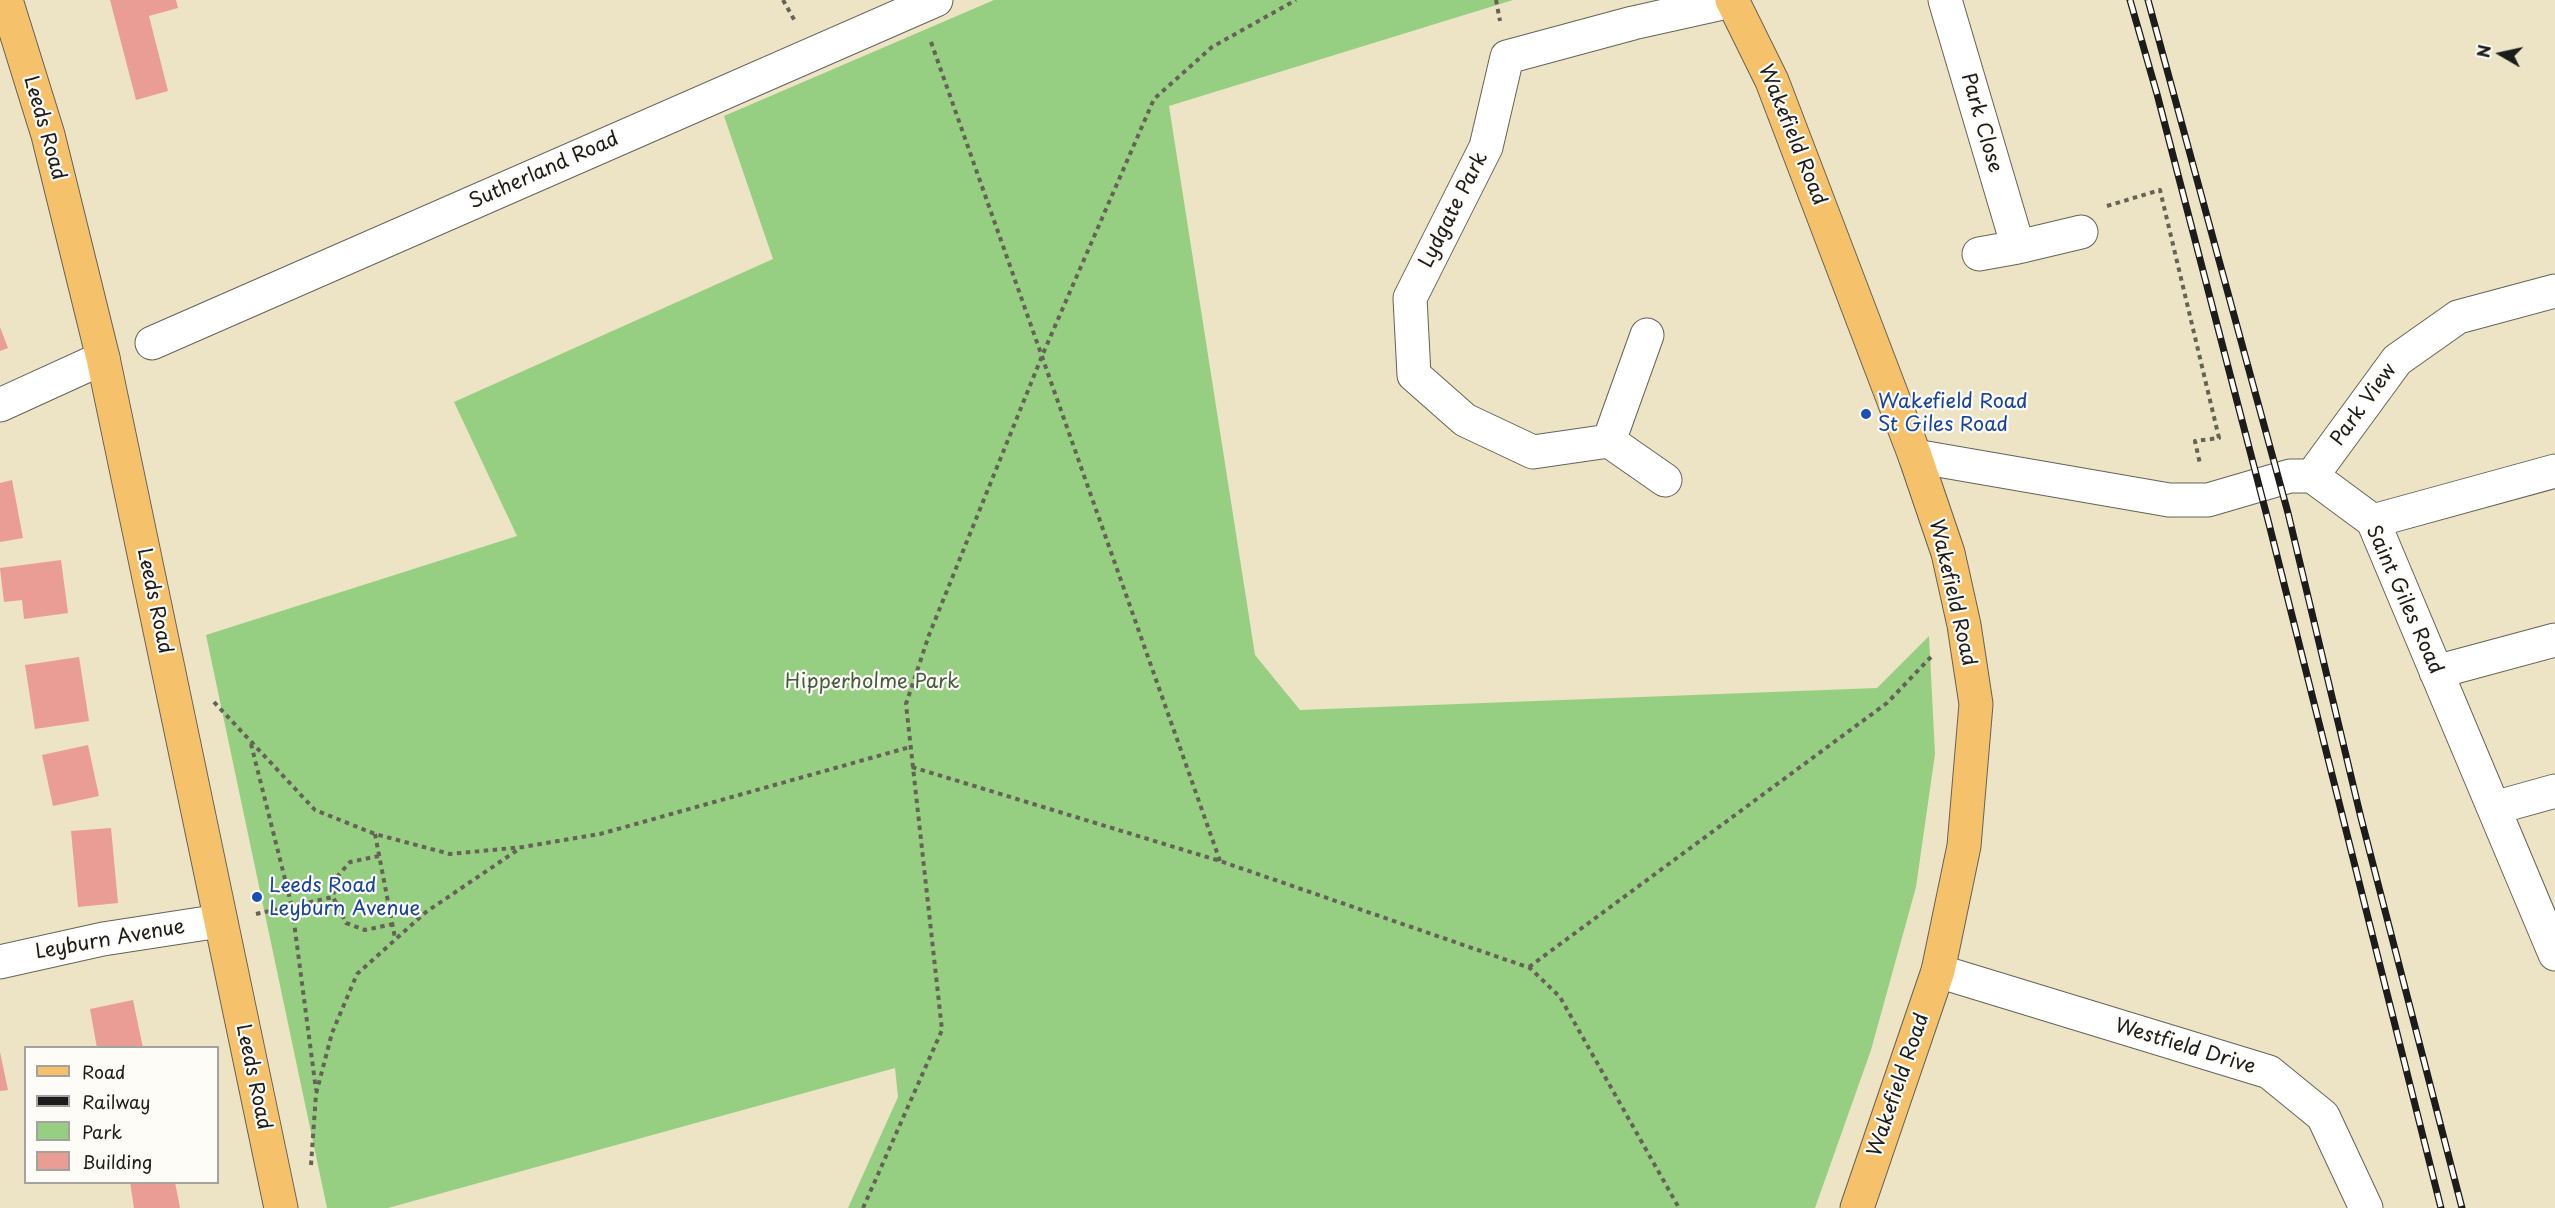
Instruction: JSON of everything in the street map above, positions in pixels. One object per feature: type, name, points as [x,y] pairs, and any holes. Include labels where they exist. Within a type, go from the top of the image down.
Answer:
[{"type":"main road","name":"Leeds Road","points":[[6,0],[48,135],[103,358],[281,1208]]},
{"type":"main road","name":"Wakefield Road","points":[[1732,1],[1772,81],[1915,456],[1948,554],[1964,625],[1976,704],[1964,846],[1938,971],[1857,1208]]},
{"type":"street","name":"Park Close","points":[[1945,0],[2018,247]]},
{"type":"street","name":"Lydgate Park","points":[[1609,441],[1533,452],[1465,420],[1414,375],[1410,297],[1486,147],[1508,57],[1632,23],[1732,1]]},
{"type":"street","name":"Sutherland Road","points":[[152,343],[928,4]]},
{"type":"street","points":[[1979,254],[2081,232]]},
{"type":"street","name":"Park View","points":[[2312,476],[2397,360],[2458,317],[2555,291]]},
{"type":"street","points":[[1647,335],[1609,441],[1665,480]]},
{"type":"street","points":[[0,405],[103,358]]},
{"type":"street","points":[[1915,456],[2169,500],[2208,500],[2290,476],[2312,476]]},
{"type":"street","points":[[2373,521],[2555,471]]},
{"type":"street","name":"Saint Giles Road","points":[[2312,476],[2373,521],[2555,954]]},
{"type":"street","points":[[2436,672],[2555,640]]},
{"type":"street","points":[[2494,808],[2555,791]]},
{"type":"street","name":"Leyburn Avenue","points":[[0,962],[103,939],[220,921]]},
{"type":"street","name":"Westfield Drive","points":[[1938,971],[2269,1072],[2323,1116],[2366,1208]]},
{"type":"path","points":[[863,1208],[942,1030],[906,704],[929,635],[1042,356],[1154,99],[1212,47],[1296,0]]},
{"type":"path","points":[[928,4],[1042,356],[1220,861]]},
{"type":"path","points":[[2081,232],[2091,211],[2160,190],[2219,438],[2195,441],[2208,500]]},
{"type":"path","points":[[1528,967],[1887,703],[1964,625]]},
{"type":"path","points":[[172,689],[208,696],[315,810],[375,834],[450,854],[523,847],[600,834],[910,747]]},
{"type":"path","points":[[251,743],[292,907],[316,1094]]},
{"type":"path","points":[[912,767],[1220,861],[1528,967],[1560,997],[1679,1208]]},
{"type":"path","points":[[375,834],[396,939]]},
{"type":"path","points":[[311,1166],[316,1094],[332,1033],[357,974],[426,912],[523,847]]},
{"type":"path","points":[[379,856],[350,862],[336,878],[333,897],[346,923],[365,930],[393,924]]},
{"type":"path","points":[[220,921],[333,897]]},
{"type":"green space","name":"Hipperholme Park","points":[[994,0],[1513,0],[1169,106],[1255,655],[1300,710],[1877,688],[1929,636],[1935,754],[1916,887],[1871,1050],[1815,1208],[848,1208],[898,1097],[895,1068],[388,1208],[327,1208],[206,635],[517,536],[454,402],[773,259],[724,116]]},
{"type":"building","points":[[110,0],[176,0],[178,8],[149,16],[168,91],[136,100]]},
{"type":"building","points":[[0,327],[8,348],[0,351]]},
{"type":"building","points":[[12,480],[23,538],[0,542],[0,483]]},
{"type":"building","points":[[61,560],[68,613],[24,619],[22,600],[4,602],[0,568]]},
{"type":"building","points":[[79,657],[89,721],[35,729],[25,665]]},
{"type":"building","points":[[88,745],[99,796],[53,806],[42,755]]},
{"type":"building","points":[[111,828],[118,903],[78,907],[71,831]]},
{"type":"building","points":[[133,1000],[143,1046],[97,1046],[90,1009]]},
{"type":"building","points":[[0,1052],[8,1090],[0,1091]]},
{"type":"building","points":[[130,1184],[175,1184],[180,1208],[134,1208]]},
{"type":"railway","points":[[2130,0],[2157,94],[2269,524],[2441,1208]]},
{"type":"railway","points":[[2148,0],[2288,513],[2361,818],[2462,1208]]},
{"type":"place","name":"Wakefield Road St Giles Road","points":[[1866,414]]},
{"type":"place","name":"Leeds Road Leyburn Avenue","points":[[257,897]]}]
